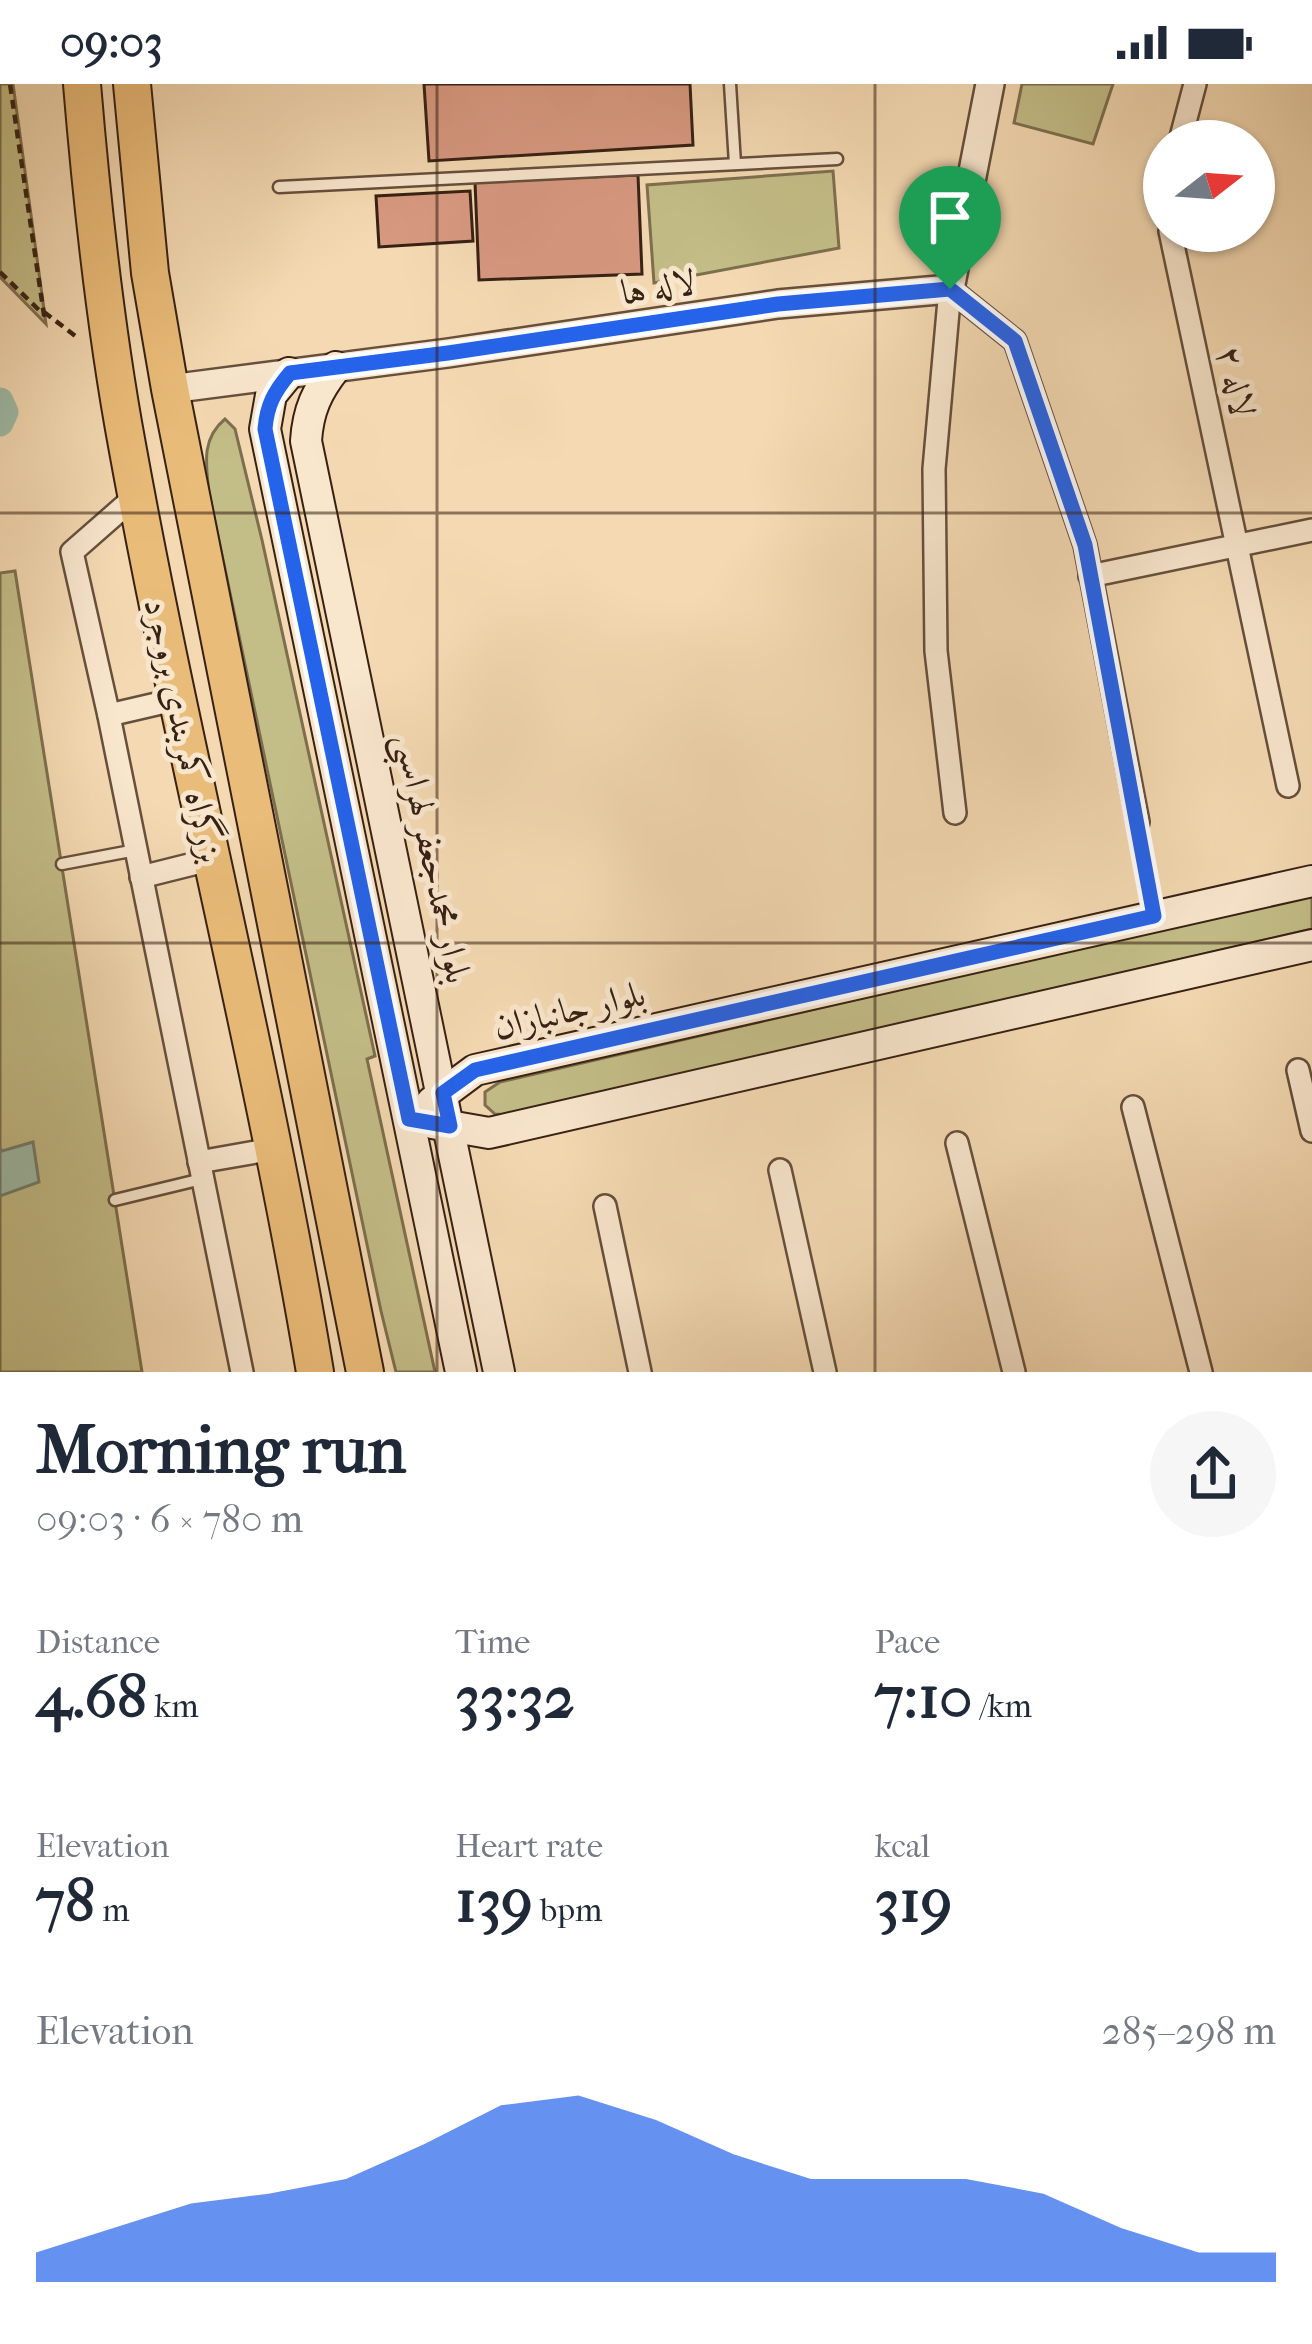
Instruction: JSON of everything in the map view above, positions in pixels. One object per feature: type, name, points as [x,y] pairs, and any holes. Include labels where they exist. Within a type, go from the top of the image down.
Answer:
[{"type":"highway","name":"بزرگراه کمربندی بروجرد","points":[[82,84],[92,201],[126,440],[315,1372]]},
{"type":"highway","name":"بزرگراه کمربندی بروجرد","points":[[132,84],[149,273],[365,1372]]},
{"type":"main road","name":"بلوار محمدجعفر لهراسبی","points":[[336,368],[313,400],[306,441],[499,1372]]},
{"type":"main road","points":[[290,373],[272,395],[265,429],[461,1372]]},
{"type":"main road","name":"بلوار جانبازان","points":[[409,1119],[475,1070],[1312,881]]},
{"type":"main road","points":[[409,1119],[489,1133],[1312,945]]},
{"type":"street","points":[[955,813],[936,651],[934,469],[950,289],[990,84]]},
{"type":"street","points":[[1186,120],[1195,84]]},
{"type":"street","name":"لاله ۲","points":[[1175,252],[1288,786]]},
{"type":"street","points":[[950,289],[1015,341],[1085,545],[1138,821]]},
{"type":"street","name":"لاله ها","points":[[170,389],[778,304],[950,289]]},
{"type":"street","points":[[136,495],[72,552],[242,1372]]},
{"type":"street","points":[[1090,576],[1312,530]]},
{"type":"street","points":[[109,715],[178,699]]},
{"type":"street","points":[[142,878],[213,859]]},
{"type":"street","points":[[1298,1070],[1312,1131]]},
{"type":"street","points":[[1133,1107],[1201,1372]]},
{"type":"street","points":[[957,1143],[1014,1372]]},
{"type":"street","points":[[200,1171],[273,1149]]},
{"type":"street","points":[[780,1170],[825,1372]]},
{"type":"street","points":[[604,1206],[640,1372]]},
{"type":"lane","points":[[730,84],[735,164]]},
{"type":"lane","points":[[279,187],[837,159]]},
{"type":"lane","points":[[62,864],[136,850]]},
{"type":"lane","points":[[115,1200],[200,1171]]},
{"type":"path","points":[[0,272],[44,315],[10,84]]},
{"type":"path","points":[[1138,821],[1154,916]]},
{"type":"shaded area","points":[[0,84],[13,84],[46,324],[0,277]]},
{"type":"shaded area","points":[[1022,84],[1113,84],[1093,144],[1014,123]]},
{"type":"shaded area","points":[[833,171],[839,248],[654,283],[647,185]]},
{"type":"shaded area","points":[[225,419],[235,429],[262,540],[375,1056],[367,1059],[435,1372],[396,1372],[381,1311],[209,493],[209,444]]},
{"type":"shaded area","points":[[15,571],[142,1372],[0,1372],[0,573]]},
{"type":"shaded area","points":[[1312,894],[1312,929],[507,1115],[495,1114],[485,1105],[485,1092],[500,1082]]},
{"type":"shaded area","points":[[33,1142],[39,1182],[0,1196],[0,1148]]},
{"type":"building","points":[[424,84],[690,84],[693,145],[429,161]]},
{"type":"building","points":[[638,175],[642,274],[479,280],[475,182]]},
{"type":"building","points":[[470,191],[473,241],[379,247],[376,196]]},
{"type":"waterway","points":[[0,401],[5,412],[0,423]]},
{"type":"route","points":[[950,289],[1015,341],[1085,545],[1154,916],[475,1070],[443,1093],[450,1126],[409,1119],[265,429],[272,395],[290,373],[778,304],[950,289]]}]
